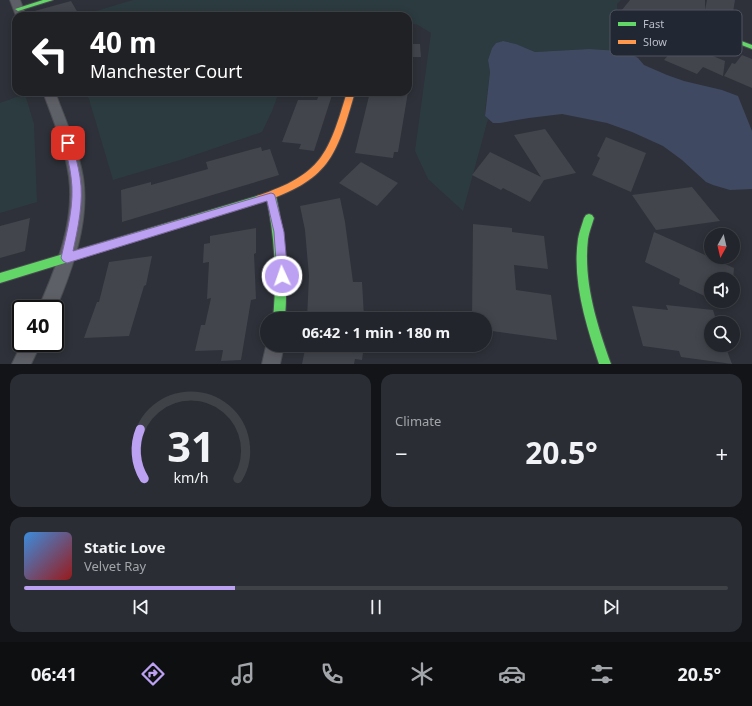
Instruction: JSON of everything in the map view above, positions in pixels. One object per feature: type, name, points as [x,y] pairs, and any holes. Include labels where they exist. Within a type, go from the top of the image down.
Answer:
[{"type":"street","points":[[18,8],[50,0]]},
{"type":"street","points":[[742,42],[752,46]]},
{"type":"street","points":[[50,96],[68,143],[76,178],[75,215],[67,258],[58,286],[51,300]]},
{"type":"street","points":[[0,278],[271,196],[302,182],[326,161],[334,148],[350,96]]},
{"type":"street","points":[[271,196],[279,232],[282,260],[280,312]]},
{"type":"street","points":[[589,218],[583,239],[584,271],[595,334],[605,364]]},
{"type":"street","points":[[21,364],[27,352]]},
{"type":"street","points":[[271,364],[273,352]]},
{"type":"shaded area","points":[[133,0],[621,0],[617,4],[617,10],[610,10],[610,50],[589,49],[535,52],[516,44],[503,41],[496,43],[492,48],[488,60],[490,72],[485,111],[485,116],[488,119],[463,211],[428,179],[415,151],[431,33],[418,25],[412,24],[412,12],[92,12]]},
{"type":"shaded area","points":[[19,96],[26,96],[34,124],[37,202],[0,213],[0,103]]},
{"type":"shaded area","points":[[87,96],[278,96],[262,132],[180,160],[113,180]]},
{"type":"water","points":[[503,41],[516,44],[535,52],[589,49],[610,50],[610,56],[634,56],[644,65],[667,75],[684,81],[722,90],[738,96],[752,131],[752,189],[730,190],[706,182],[682,160],[663,146],[607,123],[562,114],[493,123],[485,116],[490,72],[488,60],[492,48],[496,43]]},
{"type":"building","points":[[630,0],[705,0],[705,10],[622,10]]},
{"type":"building","points":[[707,0],[735,0],[733,10],[705,10]]},
{"type":"building","points":[[71,1],[77,12],[31,12]]},
{"type":"building","points":[[412,44],[420,44],[421,57],[412,57]]},
{"type":"building","points":[[742,55],[752,59],[752,88],[724,76],[732,63],[735,64]]},
{"type":"building","points":[[668,56],[713,56],[725,61],[723,76],[703,67],[697,74],[664,60]]},
{"type":"building","points":[[318,96],[332,96],[314,151],[299,149],[301,144],[282,142],[298,100],[317,100]]},
{"type":"building","points":[[369,96],[407,96],[398,152],[394,152],[393,158],[355,153]]},
{"type":"building","points":[[545,129],[576,173],[544,180],[530,202],[503,188],[501,190],[472,175],[490,152],[541,177],[514,135]]},
{"type":"building","points":[[606,137],[646,153],[631,192],[592,175],[600,158],[597,156]]},
{"type":"building","points":[[261,147],[262,151],[270,149],[279,175],[122,222],[121,190],[151,182],[151,185],[208,169],[206,162]]},
{"type":"building","points":[[361,162],[398,183],[377,206],[339,183]]},
{"type":"building","points":[[692,187],[720,221],[656,230],[632,195]]},
{"type":"building","points":[[340,198],[345,222],[353,282],[362,282],[364,312],[307,312],[309,276],[305,230],[300,206]]},
{"type":"building","points":[[30,218],[25,251],[0,258],[0,226]]},
{"type":"building","points":[[473,224],[512,228],[512,232],[544,236],[548,269],[514,265],[516,290],[551,295],[557,340],[492,331],[492,312],[472,312]]},
{"type":"building","points":[[256,228],[256,253],[254,254],[256,299],[251,300],[241,360],[221,361],[223,350],[195,351],[201,325],[205,325],[211,298],[207,299],[209,262],[203,263],[204,244],[210,243],[210,236]]},
{"type":"building","points":[[654,232],[704,254],[704,264],[725,264],[734,268],[734,272],[704,272],[704,296],[679,284],[680,279],[645,262]]},
{"type":"building","points":[[152,256],[146,285],[144,286],[129,336],[84,338],[97,302],[99,302],[109,262]]},
{"type":"building","points":[[666,305],[713,310],[715,316],[704,316],[704,352],[728,352],[732,364],[681,357],[679,351],[643,346],[632,306],[668,310]]},
{"type":"building","points":[[305,352],[363,352],[362,360],[355,359],[354,364],[302,364]]},
{"type":"traffic: fast","points":[[18,9],[50,0]]},
{"type":"traffic: fast","points":[[742,43],[752,47]]},
{"type":"traffic: fast","points":[[271,196],[279,242],[281,272],[279,312]]},
{"type":"traffic: fast","points":[[0,278],[260,199]]},
{"type":"traffic: fast","points":[[589,218],[583,239],[582,270],[587,302],[595,334],[605,364]]},
{"type":"traffic: slow","points":[[260,199],[300,183],[313,173],[324,161],[339,132],[350,96]]},
{"type":"route","points":[[68,143],[76,178],[76,202],[73,231],[67,258],[271,196],[279,232],[282,276]]}]
